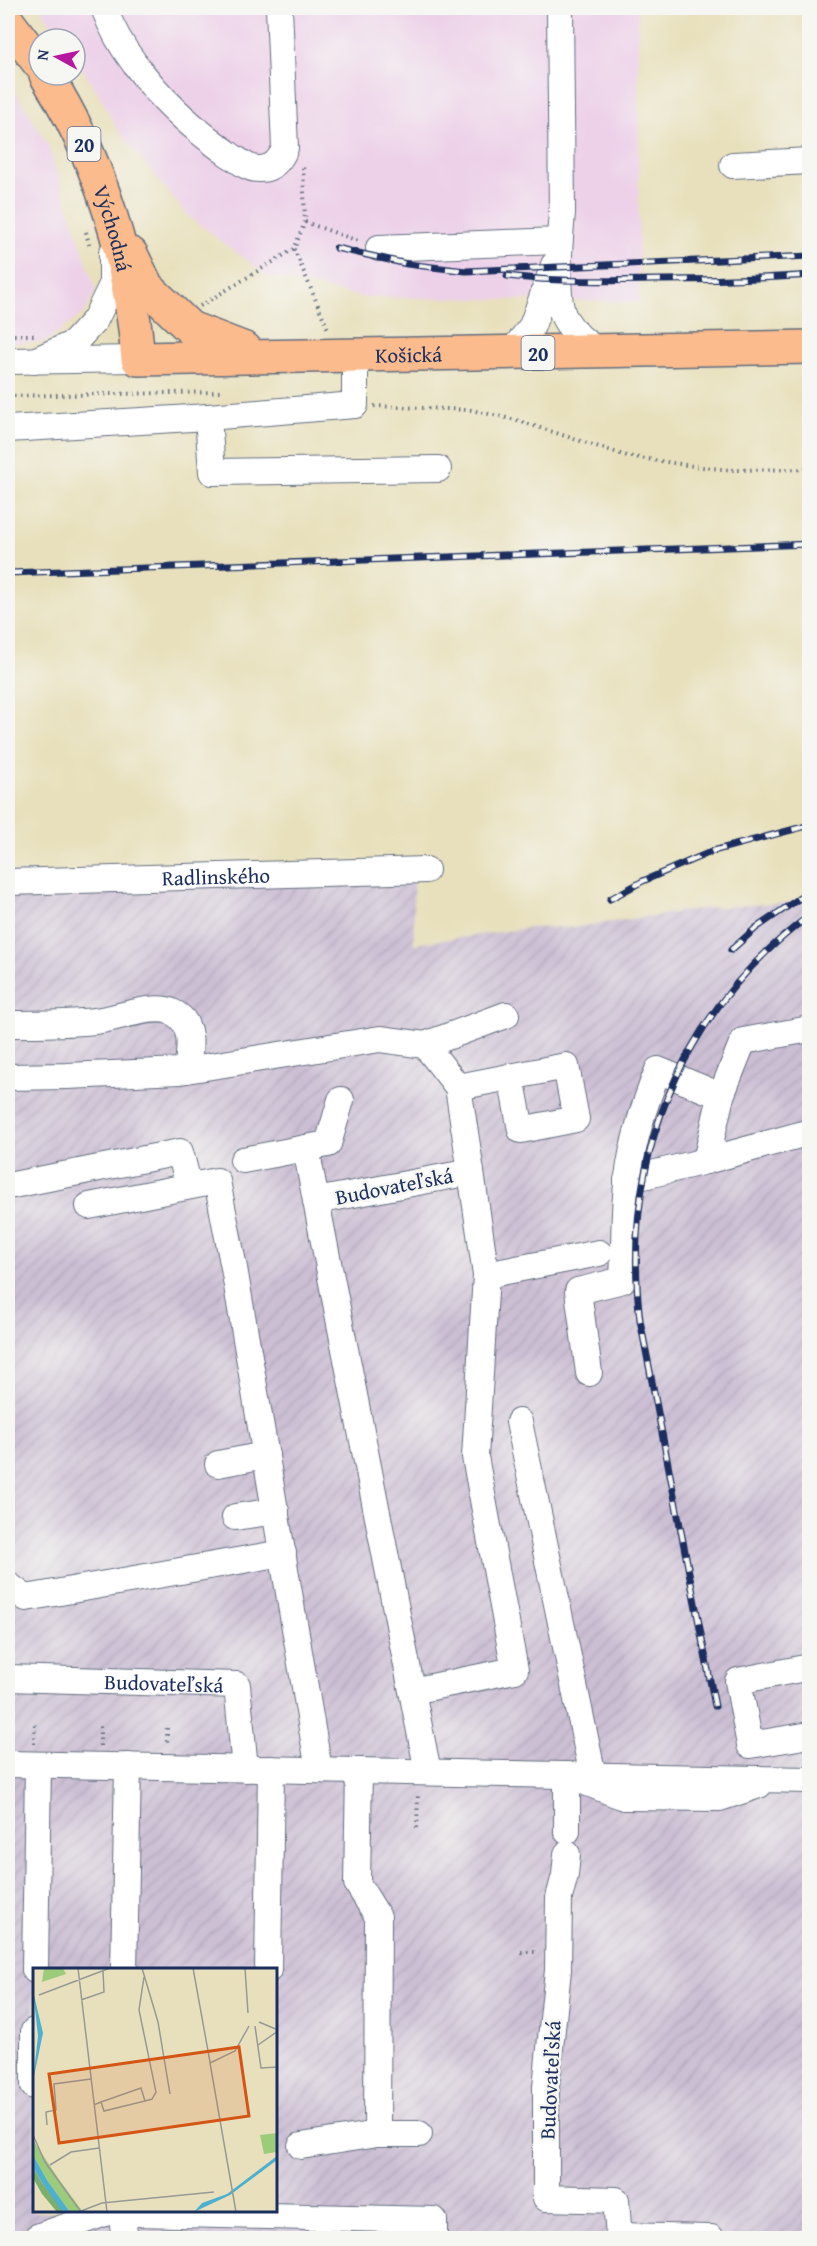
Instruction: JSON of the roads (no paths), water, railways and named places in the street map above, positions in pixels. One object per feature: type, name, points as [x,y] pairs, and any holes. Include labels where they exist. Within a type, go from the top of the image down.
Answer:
[{"type":"main road","points":[[8,22],[27,47]]},
{"type":"main road","name":"Východná","points":[[54,87],[65,104],[90,155],[98,221],[135,327],[138,359]]},
{"type":"main road","points":[[98,221],[147,287],[190,328],[208,337],[267,357]]},
{"type":"main road","name":"Košická","points":[[138,359],[810,347]]},
{"type":"street","points":[[104,8],[132,61],[171,107],[201,135],[244,164],[258,169],[271,166],[281,159],[285,148],[279,8]]},
{"type":"street","points":[[560,8],[562,213],[559,242],[560,291],[563,317],[578,337],[598,351]]},
{"type":"street","points":[[733,165],[810,161]]},
{"type":"street","points":[[34,361],[74,344],[95,320],[112,285],[98,221]]},
{"type":"street","points":[[379,248],[559,242]]},
{"type":"street","points":[[511,353],[532,326],[553,268],[559,242]]},
{"type":"street","points":[[8,429],[208,417],[355,405],[355,356]]},
{"type":"street","name":"Košická","points":[[8,361],[138,359]]},
{"type":"street","points":[[208,417],[212,472],[438,469]]},
{"type":"street","name":"Radlinského","points":[[8,882],[426,870]]},
{"type":"street","points":[[8,1024],[96,1021],[156,1010],[172,1011],[181,1018],[190,1034],[187,1070]]},
{"type":"street","points":[[8,1077],[187,1070],[380,1039],[425,1045],[506,1015]]},
{"type":"street","points":[[706,1161],[722,1096],[743,1041],[810,1029]]},
{"type":"street","points":[[425,1045],[458,1087],[471,1172]]},
{"type":"street","points":[[589,1373],[578,1291],[623,1280],[627,1180],[634,1138],[658,1070],[722,1096]]},
{"type":"street","points":[[458,1087],[510,1077]]},
{"type":"street","points":[[243,1160],[328,1144],[341,1100]]},
{"type":"street","points":[[627,1180],[810,1132]]},
{"type":"street","points":[[306,1148],[316,1201]]},
{"type":"street","points":[[8,1186],[180,1152],[189,1186]]},
{"type":"street","name":"Budovateľská","points":[[412,1691],[516,1670],[475,1457],[486,1275],[471,1172],[316,1201],[412,1691],[424,1772]]},
{"type":"street","points":[[89,1206],[217,1181],[234,1268],[319,1770]]},
{"type":"street","points":[[486,1275],[599,1252]]},
{"type":"street","points":[[519,1422],[593,1776]]},
{"type":"street","points":[[218,1464],[266,1455]]},
{"type":"street","points":[[234,1517],[276,1511]]},
{"type":"street","points":[[8,1585],[26,1598],[282,1553]]},
{"type":"street","points":[[810,1667],[738,1681],[750,1745],[810,1735]]},
{"type":"street","name":"Budovateľská","points":[[8,1678],[237,1686],[245,1768]]},
{"type":"street","points":[[8,1764],[36,1756],[128,1766],[810,1780]]},
{"type":"street","points":[[35,1968],[36,1756]]},
{"type":"street","points":[[124,1968],[128,1766]]},
{"type":"street","points":[[268,1968],[271,1769]]},
{"type":"street","points":[[359,1771],[357,1883],[378,1917],[376,2133]]},
{"type":"street","points":[[567,1775],[624,1797],[720,1798],[778,1779]]},
{"type":"street","name":"Budovateľská","points":[[567,1775],[565,1875],[559,1898],[558,1970],[546,2087],[546,2198],[616,2200],[619,2237]]},
{"type":"street","points":[[301,2146],[376,2133],[419,2134]]},
{"type":"street","points":[[37,2238],[103,2213]]},
{"type":"street","points":[[122,2213],[125,2238]]},
{"type":"street","points":[[136,2213],[352,2228],[434,2220],[434,2238]]},
{"type":"street","points":[[619,2237],[711,2238]]},
{"type":"railway","points":[[336,248],[407,264],[466,271],[810,256]]},
{"type":"railway","points":[[507,276],[601,281],[734,279],[810,275]]},
{"type":"railway","points":[[8,573],[810,544]]},
{"type":"railway","points":[[610,899],[643,881],[713,851],[810,825]]},
{"type":"railway","points":[[731,950],[756,928],[810,891]]},
{"type":"railway","points":[[715,1706],[640,1320],[636,1261],[640,1203],[651,1147],[669,1094],[694,1044],[726,997],[764,954],[810,915]]}]
